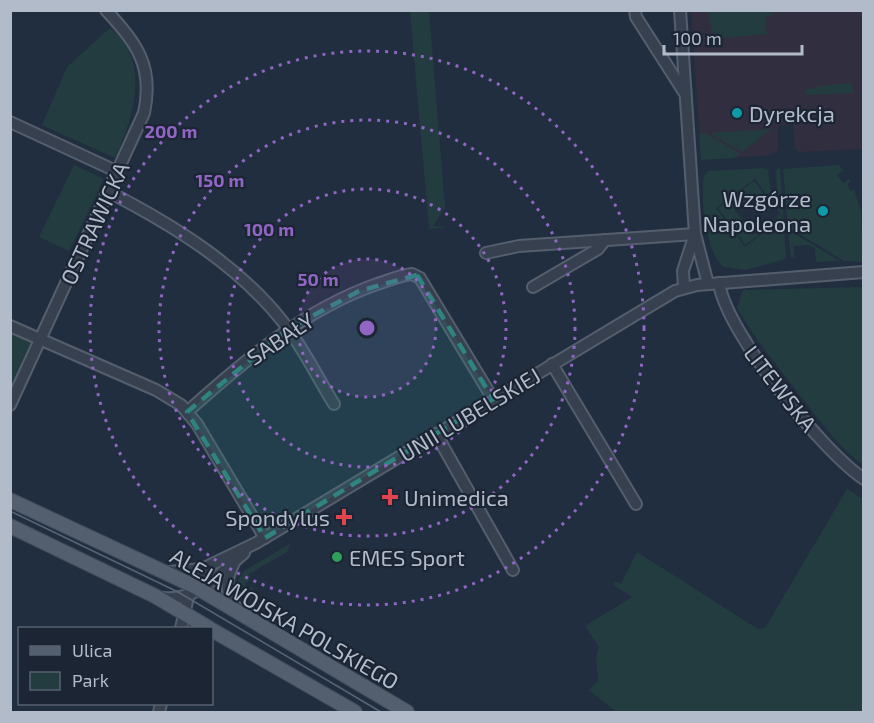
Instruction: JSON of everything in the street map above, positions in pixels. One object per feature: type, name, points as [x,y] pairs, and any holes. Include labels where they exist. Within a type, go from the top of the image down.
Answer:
[{"type":"main road","name":"ALEJA WOJSKA POLSKIEGO","points":[[10,500],[163,571],[242,613],[406,712]]},
{"type":"main road","name":"ALEJA WOJSKA POLSKIEGO","points":[[10,526],[76,560],[155,596],[207,627]]},
{"type":"main road","name":"ALEJA WOJSKA POLSKIEGO","points":[[213,631],[355,712]]},
{"type":"street","name":"OSTRAWICKA","points":[[10,405],[144,113],[148,83],[141,57],[106,10]]},
{"type":"street","points":[[635,10],[636,17],[686,94]]},
{"type":"street","points":[[680,10],[694,234],[714,284]]},
{"type":"street","points":[[10,122],[118,172]]},
{"type":"street","points":[[109,192],[161,220],[214,256],[257,294],[288,329],[334,404]]},
{"type":"street","points":[[486,253],[519,246],[694,234]]},
{"type":"street","points":[[684,287],[683,271],[694,234]]},
{"type":"street","points":[[532,287],[598,249],[605,240]]},
{"type":"street","name":"UNII LUBELSKIEJ","points":[[163,571],[188,572],[208,568],[260,540],[684,287],[864,272]]},
{"type":"street","name":"SABAŁY","points":[[187,412],[242,363],[288,329],[353,294],[407,274],[417,275],[493,399]]},
{"type":"street","name":"LITEWSKA","points":[[714,284],[733,323],[768,375],[834,453],[864,478]]},
{"type":"street","points":[[10,326],[175,400],[197,424],[260,540]]},
{"type":"street","points":[[552,364],[636,504]]},
{"type":"street","points":[[436,434],[513,570]]},
{"type":"street","name":"UNII LUBELSKIEJ","points":[[197,590],[215,579],[260,540]]},
{"type":"street","name":"UNII LUBELSKIEJ","points":[[238,558],[228,575],[227,589],[231,602],[242,613]]},
{"type":"street","name":"UNII LUBELSKIEJ","points":[[197,590],[208,568]]},
{"type":"street","name":"ALEJA WOJSKA POLSKIEGO","points":[[155,596],[174,598],[197,590]]},
{"type":"street","name":"ALEJA WOJSKA POLSKIEGO","points":[[185,614],[197,590]]},
{"type":"street","points":[[181,627],[185,614]]},
{"type":"highlighted area","points":[[417,275],[493,399],[265,538],[187,412],[288,329],[359,291]]},
{"type":"shaded area","points":[[691,11],[863,11],[863,149],[800,152],[795,149],[793,124],[778,126],[778,150],[771,155],[701,160]]},
{"type":"green space","points":[[410,11],[429,11],[445,207],[433,226],[449,227],[429,229]]},
{"type":"green space","points":[[708,11],[770,11],[772,16],[765,17],[767,34],[722,38],[712,31]]},
{"type":"green space","points":[[110,28],[123,41],[131,56],[135,73],[135,90],[128,126],[115,158],[42,125],[67,67]]},
{"type":"green space","points":[[852,83],[854,93],[806,95],[806,89],[817,88],[817,86]]},
{"type":"green space","points":[[773,128],[742,152],[709,133],[771,129]]},
{"type":"green space","points":[[705,133],[740,154],[734,158],[701,160],[699,134]]},
{"type":"green space","points":[[74,165],[104,179],[69,251],[39,237]]},
{"type":"green space","points":[[839,165],[843,170],[837,175],[843,183],[849,179],[850,182],[847,184],[851,191],[854,189],[861,211],[863,262],[844,261],[788,227],[783,169]]},
{"type":"green space","points":[[780,166],[786,259],[745,270],[724,267],[713,251],[709,238],[704,210],[704,176],[708,171],[763,168],[768,170],[772,202],[755,179],[716,208],[745,247],[783,218],[778,210],[776,171]]},
{"type":"green space","points":[[754,181],[772,204],[764,215],[751,198],[735,210],[753,235],[778,217],[778,213],[782,218],[745,245],[718,208]]},
{"type":"green space","points":[[788,230],[840,261],[816,262],[815,248],[809,245],[794,246],[794,257],[791,257]]},
{"type":"green space","points":[[864,287],[863,465],[837,441],[821,422],[766,352],[737,308],[743,290]]},
{"type":"green space","points":[[11,333],[31,342],[11,388]]},
{"type":"green space","points":[[847,489],[863,499],[863,712],[616,712],[589,690],[598,681],[596,657],[599,647],[585,626],[632,597],[613,585],[615,581],[621,584],[637,552],[758,629],[765,628]]},
{"type":"green space","points":[[291,543],[287,552],[249,574],[249,581],[245,583],[248,588],[252,587],[261,600],[257,601],[239,590],[238,580],[244,571]]},
{"type":"tram line","points":[[10,511],[178,592],[381,712]]},
{"type":"place","name":"Dyrekcja","points":[[737,113]]},
{"type":"place","name":"Wzgórze Napoleona","points":[[823,211]]},
{"type":"place","name":"Unimedica","points":[[390,497]]},
{"type":"place","name":"Spondylus","points":[[344,517]]},
{"type":"place","name":"EMES Sport","points":[[337,557]]}]
